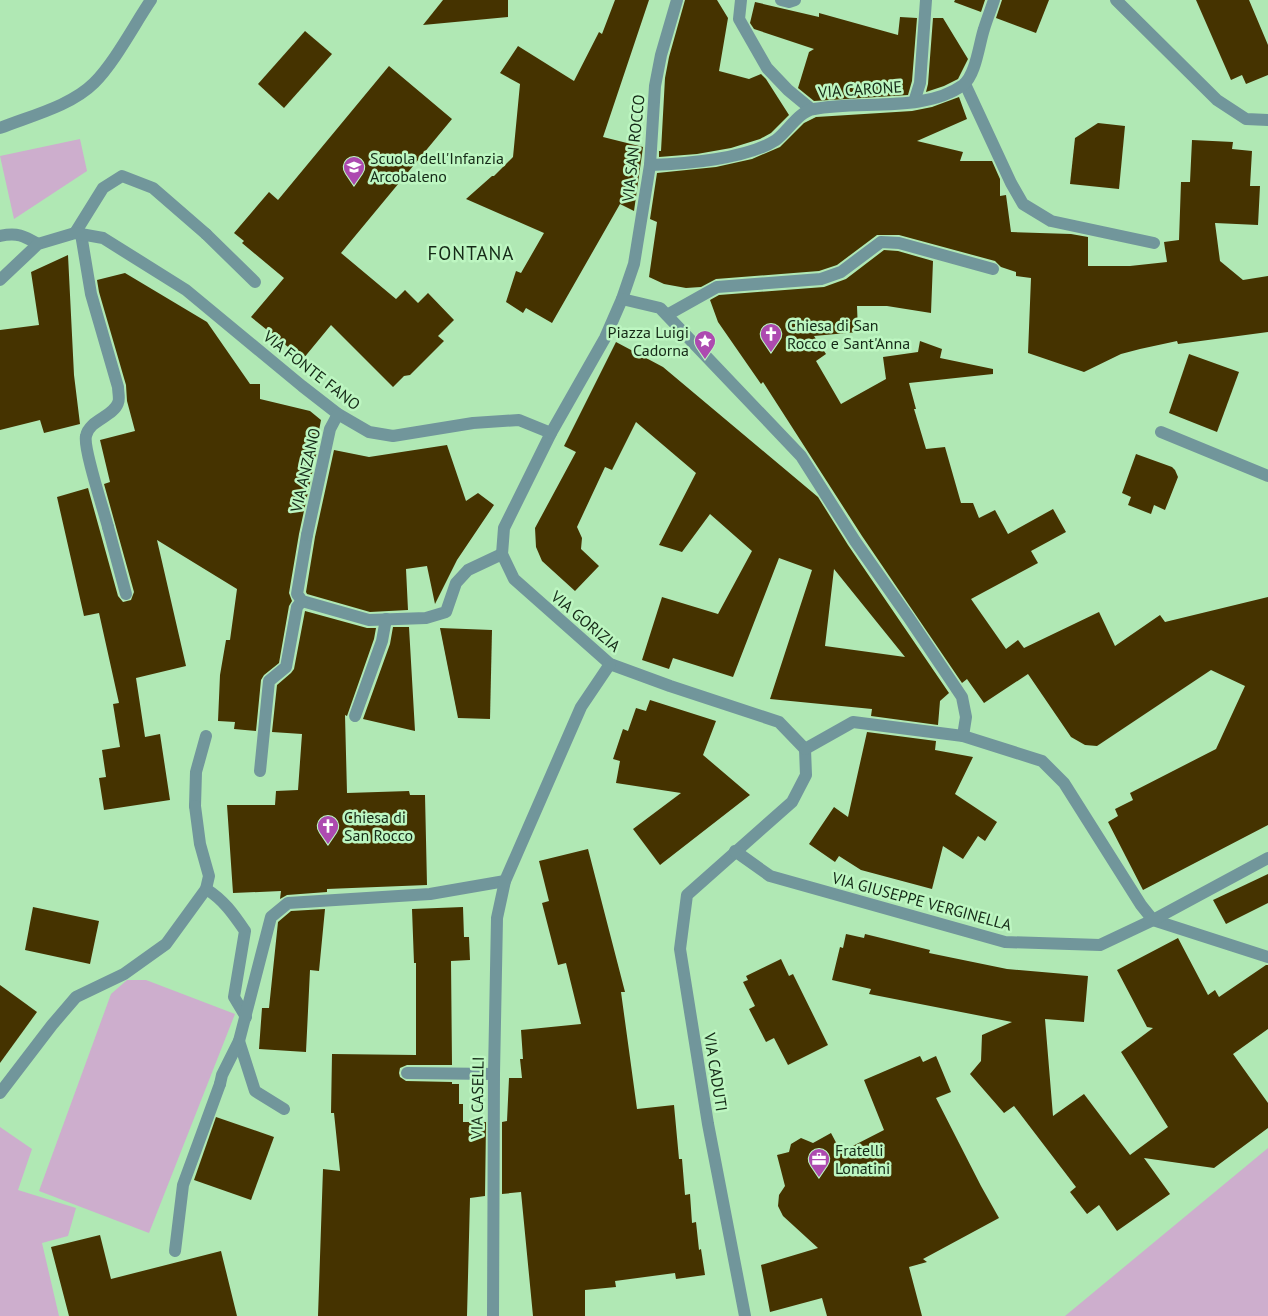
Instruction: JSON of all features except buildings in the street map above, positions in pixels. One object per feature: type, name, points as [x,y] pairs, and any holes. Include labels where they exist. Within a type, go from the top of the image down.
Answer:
[{"type":"street","points":[[0,128],[66,102],[93,83],[117,52],[151,0]]},
{"type":"street","name":"VIA SAN ROCCO","points":[[622,299],[634,264],[650,165],[655,86],[661,54],[677,0]]},
{"type":"street","points":[[741,0],[739,19],[768,68],[788,90],[811,109]]},
{"type":"street","points":[[781,0],[789,2],[795,0]]},
{"type":"street","points":[[914,102],[920,83],[926,0]]},
{"type":"street","points":[[994,0],[973,69],[965,84],[1010,183],[1023,204],[1052,221],[1154,243]]},
{"type":"street","points":[[1116,0],[1217,100],[1246,120],[1268,120]]},
{"type":"street","name":"VIA CARONE","points":[[650,165],[674,164],[728,156],[761,148],[777,139],[811,109],[914,102],[949,93],[965,84]]},
{"type":"street","points":[[126,594],[87,450],[85,436],[88,430],[113,410],[119,402],[118,387],[92,294],[78,234],[103,188],[122,176],[153,188],[206,234],[255,282]]},
{"type":"street","points":[[0,236],[10,234],[23,235],[38,244]]},
{"type":"street","points":[[0,280],[38,244],[78,234]]},
{"type":"street","name":"VIA FONTE FANO","points":[[78,234],[103,238],[186,290],[338,414],[369,432],[393,436],[473,423],[519,420],[551,433]]},
{"type":"street","points":[[667,315],[717,287],[821,280],[841,272],[881,242],[899,242],[993,269]]},
{"type":"street","points":[[260,771],[269,681],[286,667],[297,607],[302,601],[369,620],[426,618],[446,612],[456,584],[468,570],[502,554],[504,528],[551,433],[604,338],[622,299],[660,308],[801,456],[855,541],[962,697],[966,717],[963,736]]},
{"type":"street","name":"VIA ANZANO","points":[[302,601],[297,594],[307,534],[330,429],[338,414]]},
{"type":"street","points":[[1161,432],[1268,476]]},
{"type":"street","name":"VIA GORIZIA","points":[[502,554],[514,579],[610,664],[779,722],[805,749]]},
{"type":"street","points":[[355,716],[382,641],[386,619]]},
{"type":"street","name":"VIA CASELLI","points":[[494,1316],[494,1074],[497,918],[505,880],[581,707],[610,664]]},
{"type":"street","points":[[735,852],[792,802],[806,775],[805,749],[853,722],[963,736],[1042,761],[1064,783],[1141,905],[1153,920],[1268,957]]},
{"type":"street","points":[[0,1093],[76,997],[124,974],[166,944],[206,889],[209,876],[200,844],[195,806],[196,772],[206,736]]},
{"type":"street","name":"VIA GIUSEPPE VERGINELLA","points":[[735,852],[770,876],[1005,942],[1100,945],[1153,920],[1268,858]]},
{"type":"street","name":"VIA CADUTI","points":[[735,852],[687,895],[680,949],[708,1124],[745,1316]]},
{"type":"street","points":[[175,1250],[183,1185],[222,1075],[239,1041],[271,917],[288,903],[430,894],[505,880]]},
{"type":"street","points":[[206,889],[217,896],[230,910],[245,932],[234,997],[246,1017]]},
{"type":"street","points":[[239,1041],[255,1090],[284,1109]]},
{"type":"street","points":[[407,1073],[494,1074]]},
{"type":"street","points":[[489,1316],[493,1295]]},
{"type":"shaded area","points":[[80,139],[87,171],[14,219],[0,156]]},
{"type":"shaded area","points":[[127,980],[146,980],[235,1014],[149,1233],[39,1191],[111,994]]},
{"type":"shaded area","points":[[0,1127],[32,1149],[18,1190],[76,1208],[68,1236],[42,1243],[59,1316],[0,1316]]},
{"type":"shaded area","points":[[1268,1148],[1268,1316],[1065,1316]]},
{"type":"place","name":"Scuola dell'Infanzia Arcobaleno","points":[[354,186]]},
{"type":"place","name":"Chiesa di San Rocco e Sant'Anna","points":[[771,353]]},
{"type":"place","name":"Piazza Luigi Cadorna","points":[[705,360]]},
{"type":"place","name":"Chiesa di San Rocco","points":[[328,845]]},
{"type":"place","name":"Fratelli Lonatini","points":[[819,1178]]},
{"type":"district","name":"FONTANA","points":[[471,253]]}]
